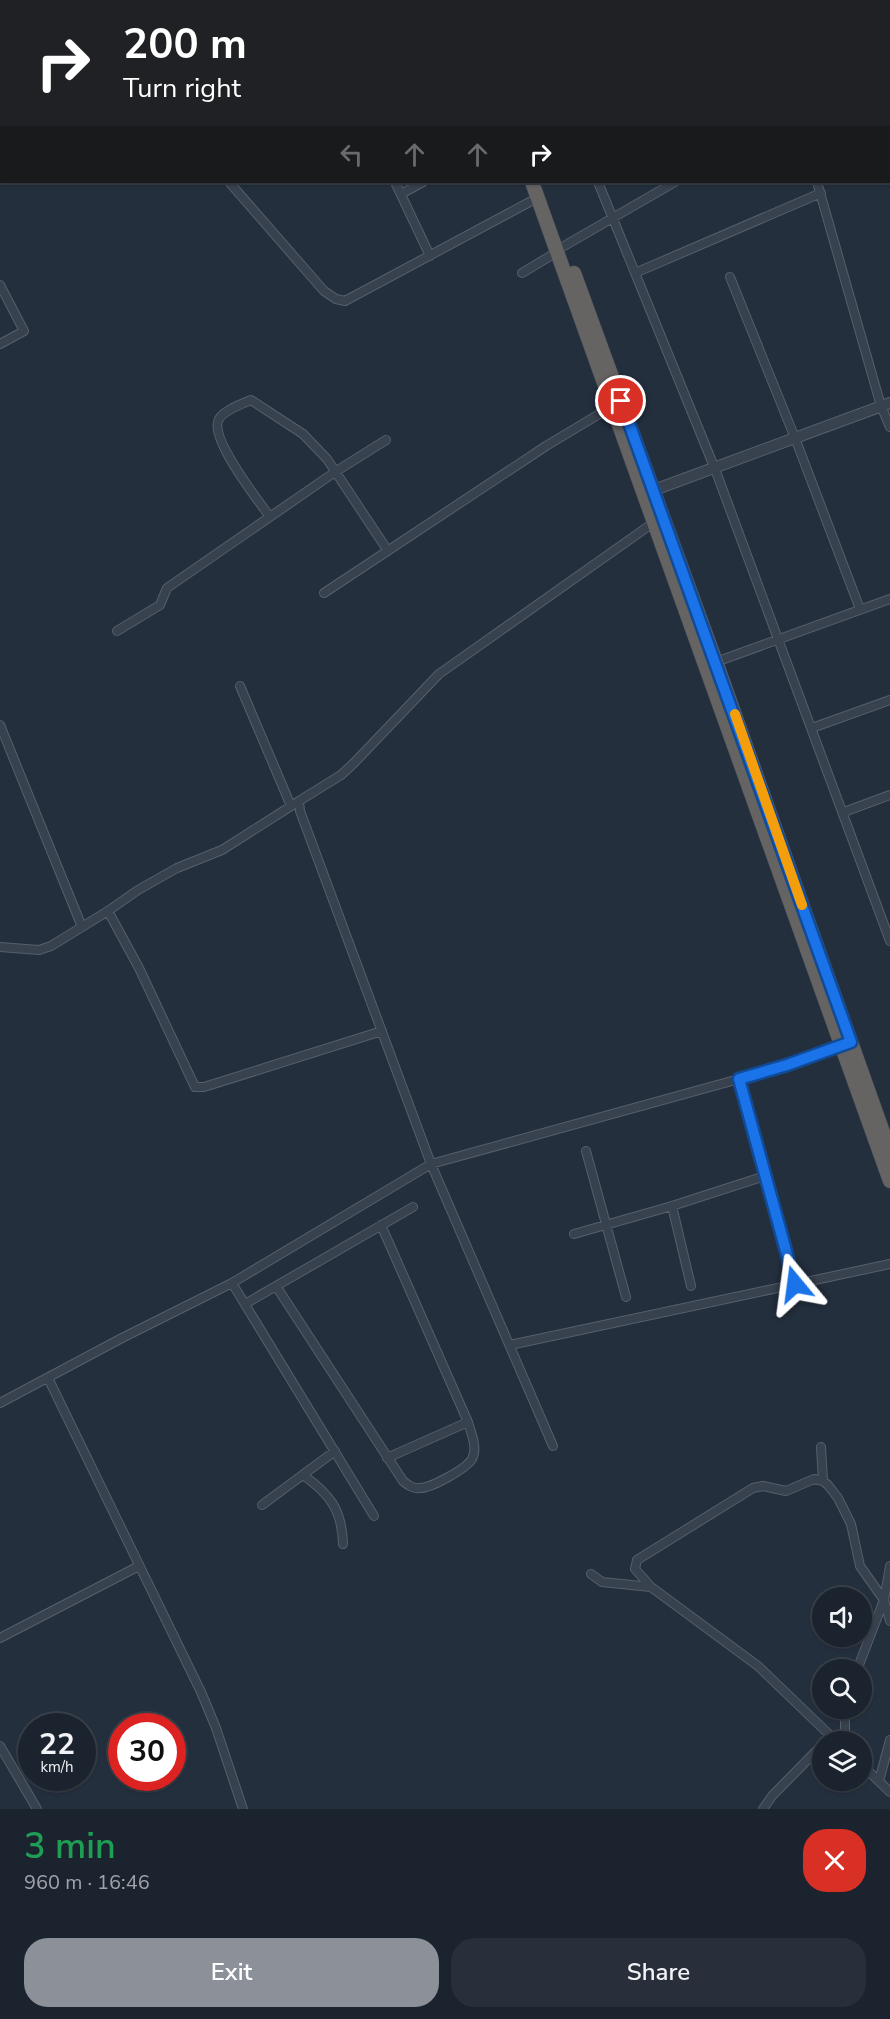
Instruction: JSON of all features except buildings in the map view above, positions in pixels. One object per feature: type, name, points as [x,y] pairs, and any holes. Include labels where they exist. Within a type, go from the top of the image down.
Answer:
[{"type":"highway","points":[[532,183],[560,249]]},
{"type":"highway","points":[[541,183],[560,249],[616,404],[653,524],[710,664]]},
{"type":"highway","points":[[616,404],[654,490],[710,664],[846,1043],[890,1181]]},
{"type":"highway","points":[[846,1043],[890,1152]]},
{"type":"street","points":[[231,183],[324,291],[336,299],[345,301],[537,198]]},
{"type":"street","points":[[396,183],[430,256]]},
{"type":"street","points":[[401,194],[421,183]]},
{"type":"street","points":[[598,183],[714,469],[844,812],[890,941]]},
{"type":"street","points":[[522,273],[673,183]]},
{"type":"street","points":[[817,183],[886,405],[890,427]]},
{"type":"street","points":[[635,273],[821,193]]},
{"type":"street","points":[[730,277],[795,438],[860,609]]},
{"type":"street","points":[[0,285],[24,331],[0,344]]},
{"type":"street","points":[[270,517],[219,439],[216,427],[219,417],[251,400],[303,434],[327,459],[388,551]]},
{"type":"street","points":[[324,593],[546,446],[616,404]]},
{"type":"street","points":[[654,490],[886,405]]},
{"type":"street","points":[[117,631],[160,605],[167,588],[335,472],[386,440]]},
{"type":"street","points":[[0,947],[39,950],[51,946],[148,884],[177,868],[222,850],[341,775],[439,674],[653,524]]},
{"type":"street","points":[[710,664],[890,598]]},
{"type":"street","points":[[240,686],[300,811],[431,1164],[553,1446]]},
{"type":"street","points":[[812,728],[890,700]]},
{"type":"street","points":[[0,725],[82,927]]},
{"type":"street","points":[[844,812],[890,795]]},
{"type":"street","points":[[108,911],[139,968],[195,1087],[204,1087],[382,1031]]},
{"type":"street","points":[[0,1403],[232,1283],[431,1164],[739,1079],[787,1065],[846,1043]]},
{"type":"street","points":[[739,1079],[795,1284]]},
{"type":"street","points":[[586,1152],[626,1297]]},
{"type":"street","points":[[574,1234],[765,1176]]},
{"type":"street","points":[[672,1206],[691,1286]]},
{"type":"street","points":[[245,1304],[413,1207]]},
{"type":"street","points":[[276,1286],[403,1481],[412,1488],[422,1489],[463,1468],[472,1459],[474,1450],[468,1422],[381,1225]]},
{"type":"street","points":[[510,1345],[890,1264]]},
{"type":"street","points":[[232,1283],[374,1516]]},
{"type":"street","points":[[48,1378],[201,1692],[216,1728],[243,1809]]},
{"type":"street","points":[[387,1458],[468,1422]]},
{"type":"street","points":[[821,1447],[823,1481],[838,1498],[851,1524],[860,1566],[884,1600],[890,1621]]},
{"type":"street","points":[[262,1505],[334,1451]]},
{"type":"street","points":[[303,1475],[320,1487],[332,1503],[342,1529],[343,1544]]},
{"type":"street","points":[[822,1731],[758,1666],[651,1587],[635,1569],[637,1560],[687,1527],[758,1486],[786,1491],[811,1480],[823,1481]]},
{"type":"street","points":[[0,1638],[139,1566]]},
{"type":"street","points":[[862,1659],[884,1600],[890,1566]]},
{"type":"street","points":[[591,1574],[602,1582],[651,1587]]},
{"type":"street","points":[[879,1781],[890,1740]]},
{"type":"street","points":[[0,1746],[37,1809]]},
{"type":"street","points":[[763,1809],[772,1796],[812,1755]]},
{"type":"street","points":[[872,1774],[890,1792]]},
{"type":"slow traffic","points":[[735,714],[802,905]]},
{"type":"route","points":[[621,401],[851,1042],[739,1079],[795,1284]]}]
